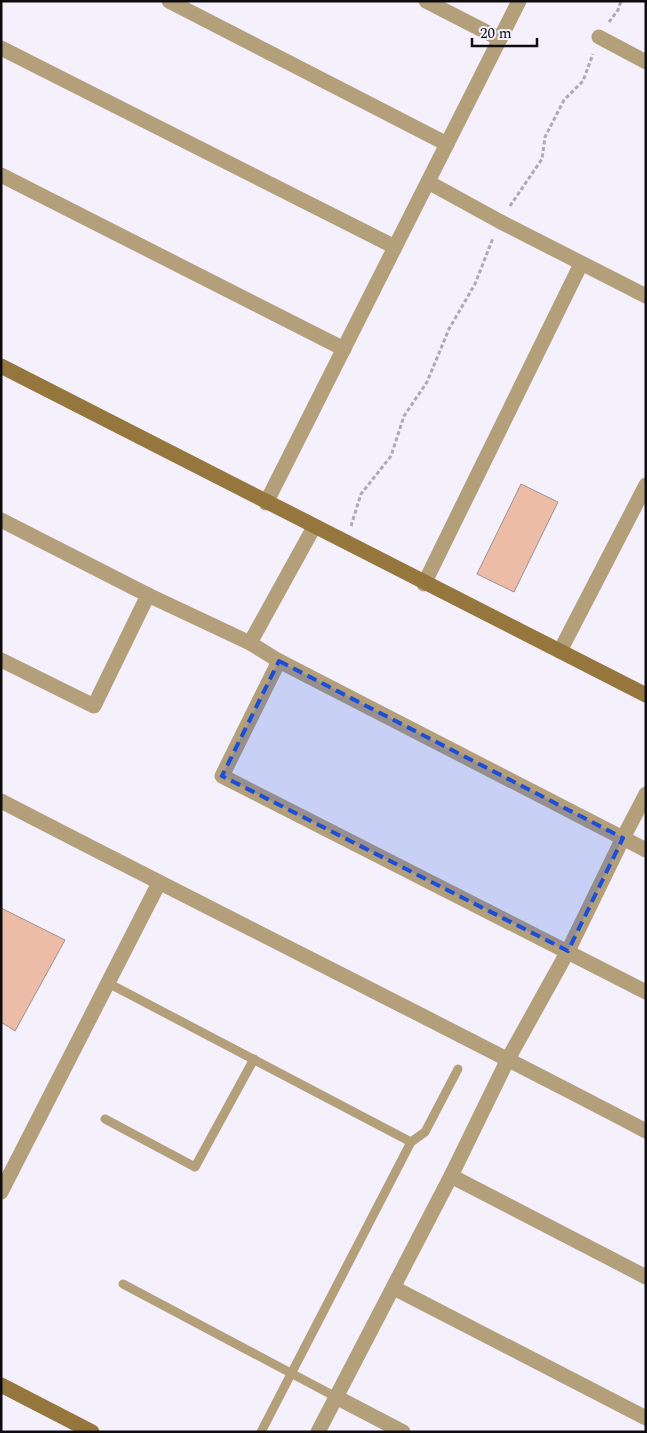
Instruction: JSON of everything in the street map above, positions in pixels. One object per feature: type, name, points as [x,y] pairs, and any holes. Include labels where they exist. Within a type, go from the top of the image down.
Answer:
[{"type":"street","points":[[169,1],[447,144]]},
{"type":"street","points":[[426,1],[500,39]]},
{"type":"street","points":[[266,503],[519,1]]},
{"type":"street","points":[[599,37],[646,62]]},
{"type":"street","points":[[1,48],[396,247]]},
{"type":"street","points":[[1,174],[344,349]]},
{"type":"street","points":[[428,182],[499,222],[646,296]]},
{"type":"street","points":[[424,584],[581,264]]},
{"type":"street","points":[[1,366],[424,584],[646,695]]},
{"type":"street","points":[[560,651],[646,485]]},
{"type":"street","points":[[1,520],[148,595],[250,643],[279,661],[646,850]]},
{"type":"street","points":[[250,643],[314,527]]},
{"type":"street","points":[[1,660],[94,706],[148,595]]},
{"type":"street","points":[[279,661],[222,776],[646,992]]},
{"type":"street","points":[[318,1432],[394,1288],[508,1059],[568,952],[646,794]]},
{"type":"street","points":[[1,801],[646,1131]]},
{"type":"street","points":[[1,1192],[159,883]]},
{"type":"street","points":[[451,1176],[646,1277]]},
{"type":"street","points":[[394,1288],[646,1418]]},
{"type":"street","points":[[1,1385],[92,1432]]},
{"type":"street","points":[[336,1398],[402,1432]]},
{"type":"lane","points":[[108,983],[411,1142]]},
{"type":"lane","points":[[105,1118],[195,1167],[254,1060]]},
{"type":"lane","points":[[261,1432],[411,1142],[425,1132],[458,1069]]},
{"type":"lane","points":[[123,1284],[336,1398]]},
{"type":"path","points":[[331,535],[337,522],[350,528],[361,494],[391,456],[404,416],[427,382],[449,329],[475,284],[499,222],[542,159],[545,137],[564,100],[583,81],[599,37],[618,10],[621,1]]},
{"type":"highlighted area","points":[[279,661],[623,838],[568,951],[222,776]]},
{"type":"building","points":[[521,484],[558,502],[514,592],[477,574]]},
{"type":"building","points":[[1,908],[65,940],[15,1031],[1,1022]]}]
